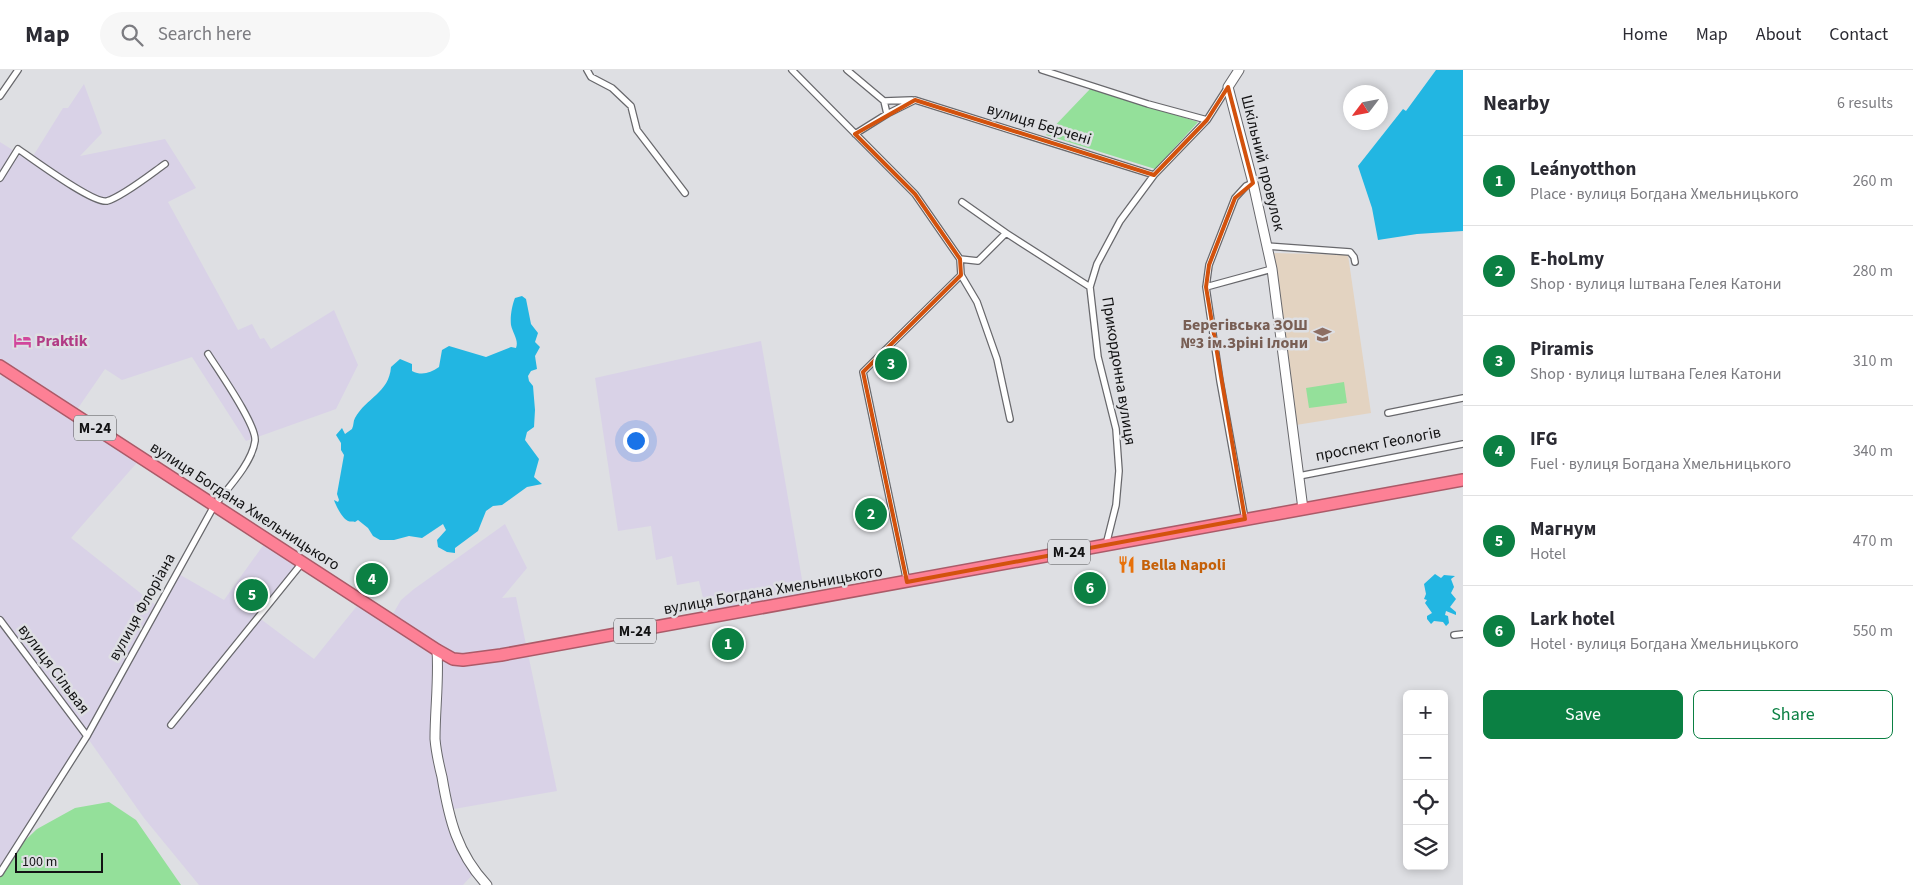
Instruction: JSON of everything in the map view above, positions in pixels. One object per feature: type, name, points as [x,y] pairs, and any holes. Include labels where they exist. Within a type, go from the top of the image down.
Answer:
[{"type":"highway","name":"вулиця Богдана Хмельницького","points":[[0,366],[453,659],[474,659],[1303,509]]},
{"type":"highway","name":"М-24","points":[[1303,509],[1463,480]]},
{"type":"main road","name":"Прикордонна вулиця","points":[[1228,87],[1239,70]]},
{"type":"main road","name":"Шкільний провулок","points":[[1228,87],[1268,246],[1303,509]]},
{"type":"main road","points":[[437,650],[439,673],[435,742],[451,822],[460,850],[475,872],[487,885]]},
{"type":"street","points":[[0,96],[18,70]]},
{"type":"street","points":[[587,70],[591,77],[612,88],[631,106],[637,130],[684,193]]},
{"type":"street","points":[[792,70],[915,194],[960,259],[960,275],[976,302],[996,359],[1010,419]]},
{"type":"street","points":[[847,70],[884,101],[887,114]]},
{"type":"street","points":[[1042,70],[1148,104],[1207,120]]},
{"type":"street","name":"Прикордонна вулиця","points":[[1106,545],[1116,505],[1119,471],[1116,429],[1098,357],[1090,287],[1097,264],[1120,221],[1154,175],[1207,120],[1228,87]]},
{"type":"street","points":[[855,134],[887,114],[915,100]]},
{"type":"street","name":"вулиця Берчені","points":[[884,101],[915,100],[1154,175]]},
{"type":"street","points":[[0,178],[18,149],[98,201],[106,201],[118,196],[165,164]]},
{"type":"street","points":[[1246,519],[1220,381],[1206,287],[1210,265],[1234,198],[1246,186],[1253,183]]},
{"type":"street","points":[[962,202],[1090,287]]},
{"type":"street","points":[[960,259],[978,261],[1006,233]]},
{"type":"street","name":"Шкільний провулок","points":[[1268,246],[1350,252],[1355,262]]},
{"type":"street","points":[[1206,287],[1272,269]]},
{"type":"street","points":[[907,582],[863,372],[960,275]]},
{"type":"street","name":"вулиця Флоріана","points":[[0,873],[87,736],[214,506],[239,474],[251,454],[256,439],[246,415],[208,354]]},
{"type":"street","name":"проспект Геологів","points":[[1388,413],[1463,398]]},
{"type":"street","name":"проспект Геологів","points":[[1299,476],[1463,444]]},
{"type":"street","points":[[170,725],[302,563]]},
{"type":"street","name":"вулиця Сільвая","points":[[0,620],[87,736]]},
{"type":"street","points":[[1454,635],[1463,634]]},
{"type":"highlighted area","points":[[1228,87],[1253,183],[1235,198],[1209,265],[1206,287],[1245,519],[907,582],[863,372],[961,275],[960,259],[915,194],[855,134],[915,100],[1154,175],[1207,120]]},
{"type":"shaded area","points":[[84,84],[102,133],[80,156],[165,139],[196,188],[168,202],[238,330],[252,324],[260,339],[264,338],[271,349],[334,310],[358,365],[336,409],[246,441],[192,357],[122,380],[105,369],[74,414],[141,458],[71,538],[158,607],[177,573],[224,600],[267,540],[302,563],[258,617],[314,659],[361,601],[390,619],[401,600],[414,589],[505,524],[527,568],[502,598],[516,597],[557,791],[448,810],[475,872],[463,885],[199,885],[144,818],[84,733],[0,872],[0,377],[7,371],[0,366],[0,142],[30,161],[63,108],[68,108]]},
{"type":"shaded area","name":"Берегівська ЗОШ №3 ім.Зріні Ілони","points":[[1274,253],[1348,255],[1371,413],[1296,425]]},
{"type":"shaded area","points":[[761,341],[805,597],[707,615],[699,581],[677,585],[672,556],[656,560],[651,526],[618,531],[595,378]]},
{"type":"green space","points":[[1091,88],[1198,122],[1155,169],[1046,135]]},
{"type":"green space","points":[[1344,382],[1347,403],[1309,408],[1306,388]]},
{"type":"green space","points":[[109,802],[136,820],[181,885],[0,885],[0,873],[10,855],[37,829],[75,808]]},
{"type":"water","points":[[1436,70],[1463,70],[1463,231],[1417,234],[1378,240],[1372,208],[1358,166],[1403,109],[1406,111]]},
{"type":"water","points":[[522,296],[526,299],[531,324],[538,333],[535,342],[540,347],[535,356],[537,369],[531,371],[528,376],[533,386],[535,410],[534,427],[527,432],[525,440],[539,459],[534,477],[542,484],[527,487],[502,505],[493,506],[486,511],[478,531],[455,548],[455,553],[447,552],[438,547],[437,540],[446,530],[443,524],[422,538],[409,536],[394,540],[380,540],[373,536],[368,528],[358,520],[355,522],[346,519],[334,500],[338,502],[339,500],[337,494],[344,455],[341,450],[341,443],[336,435],[342,428],[345,434],[352,429],[354,419],[365,405],[382,389],[389,376],[391,367],[400,359],[412,364],[412,371],[423,374],[439,367],[442,350],[449,346],[486,357],[511,347],[516,348],[517,342],[511,325],[511,315],[515,298]]},
{"type":"water","points":[[1435,574],[1441,578],[1444,575],[1455,576],[1451,579],[1454,587],[1451,593],[1456,599],[1450,607],[1456,612],[1456,615],[1446,611],[1445,615],[1448,616],[1449,623],[1446,626],[1443,622],[1434,621],[1431,624],[1427,619],[1427,616],[1432,613],[1425,603],[1427,600],[1424,599],[1426,594],[1424,584]]},
{"type":"place","name":"Берегівська ЗОШ №3 ім.Зріні Ілони","points":[[1322,334]]},
{"type":"place","name":"Praktik","points":[[22,341]]},
{"type":"place","name":"Piramis","points":[[891,364]]},
{"type":"place","name":"E-hoLmy","points":[[871,514]]},
{"type":"place","name":"Bella Napoli","points":[[1127,565]]},
{"type":"place","name":"IFG","points":[[372,579]]},
{"type":"place","name":"Lark hotel","points":[[1090,588]]},
{"type":"place","name":"Магнум","points":[[252,595]]},
{"type":"place","name":"Leányotthon","points":[[728,644]]}]
